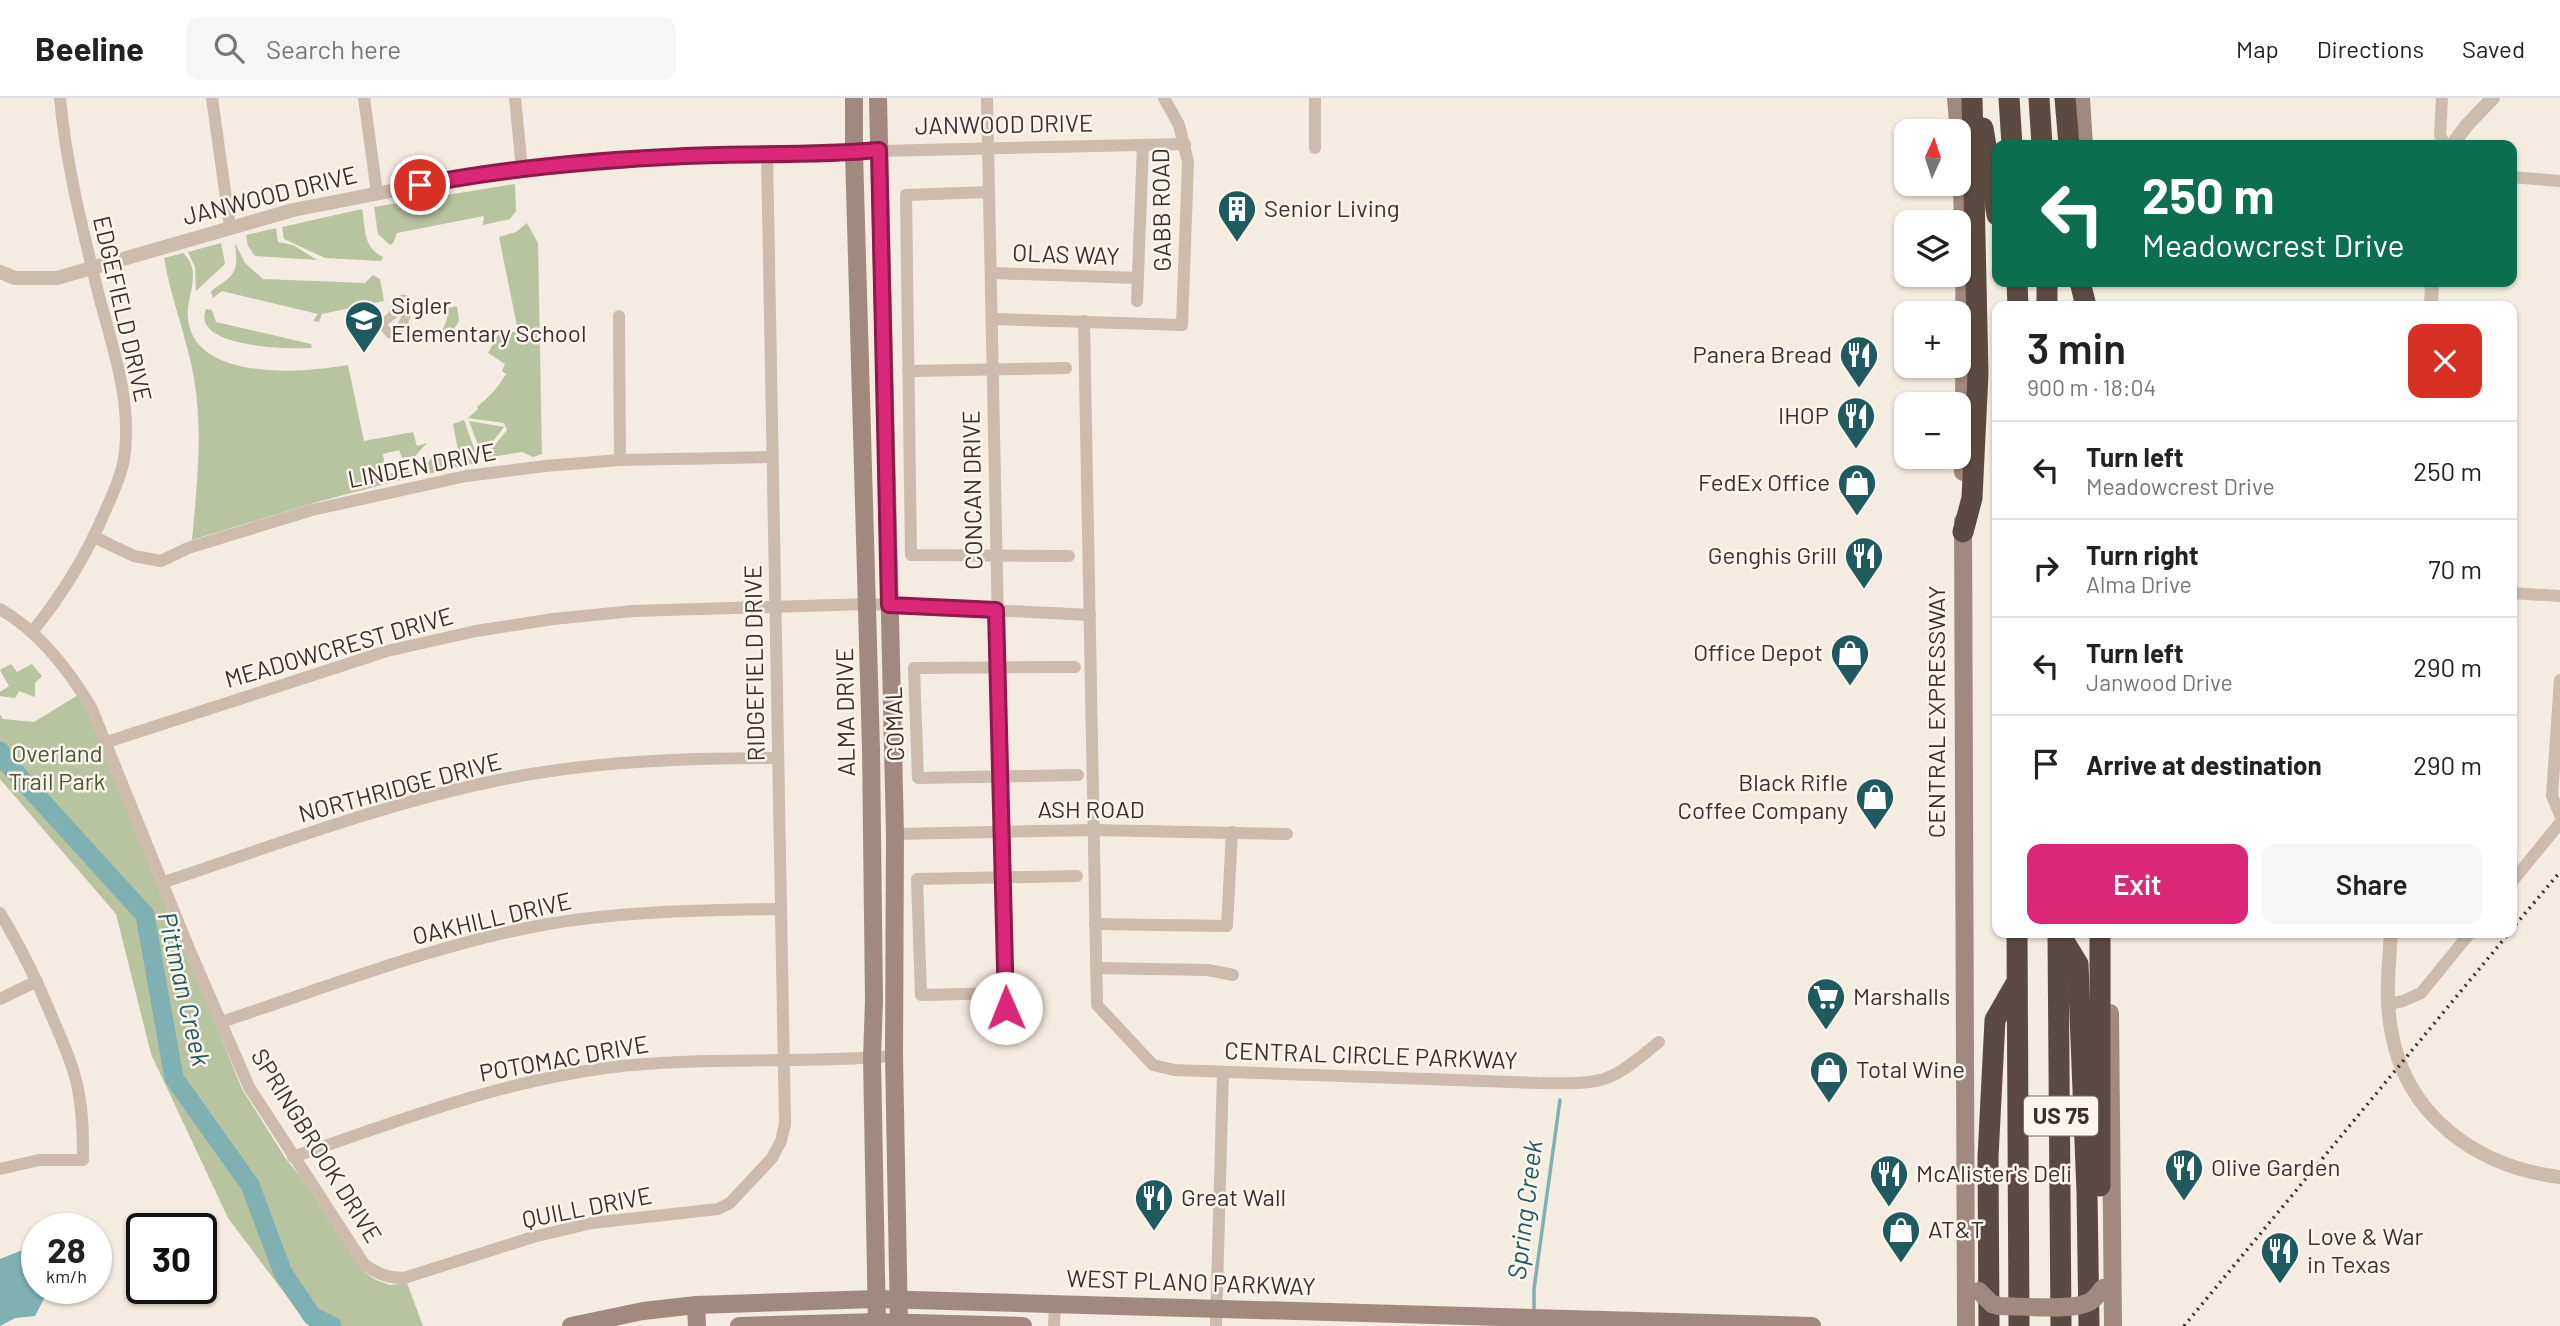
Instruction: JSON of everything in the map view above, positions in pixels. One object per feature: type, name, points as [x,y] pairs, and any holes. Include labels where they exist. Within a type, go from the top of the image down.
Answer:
[{"type":"highway","points":[[1963,532],[1972,498],[1978,374],[1975,98]]},
{"type":"highway","points":[[1975,98],[1992,188]]},
{"type":"highway","points":[[2009,98],[2012,140]]},
{"type":"highway","points":[[2039,98],[2042,140]]},
{"type":"highway","points":[[2066,98],[2069,140]]},
{"type":"highway","name":"US 75","points":[[2017,938],[2019,1326]]},
{"type":"highway","name":"US 75","points":[[2058,938],[2062,1326]]},
{"type":"highway","points":[[2061,938],[2078,964],[2089,1326]]},
{"type":"highway","points":[[2088,1231],[2099,1208],[2101,938]]},
{"type":"highway","points":[[1989,1326],[1988,1134],[1995,1020],[2017,983]]},
{"type":"main road","name":"ALMA DRIVE","points":[[854,98],[868,604],[877,1324]]},
{"type":"main road","name":"ALMA DRIVE","points":[[878,98],[895,834],[894,1056],[899,1324]]},
{"type":"main road","name":"CENTRAL EXPRESSWAY","points":[[1956,98],[1966,294],[1963,532],[1966,1326]]},
{"type":"main road","points":[[2081,98],[2084,140]]},
{"type":"main road","points":[[2109,938],[2112,1326]]},
{"type":"main road","points":[[1966,1269],[1979,1291],[1992,1304],[2071,1307],[2085,1304],[2095,1298],[2103,1288],[2113,1265]]},
{"type":"main road","name":"WEST PLANO PARKWAY","points":[[572,1326],[629,1313],[696,1305],[876,1299],[1055,1304],[1216,1317],[1472,1321],[1513,1316],[1812,1326]]},
{"type":"main road","points":[[696,1305],[697,1326]]},
{"type":"main road","points":[[739,1326],[1023,1326]]},
{"type":"street","name":"EDGEFIELD DRIVE","points":[[32,632],[57,601],[94,537],[124,461],[127,430],[120,380],[74,195],[60,98]]},
{"type":"street","points":[[212,98],[230,227]]},
{"type":"street","points":[[364,98],[377,193]]},
{"type":"street","points":[[515,98],[522,169]]},
{"type":"street","name":"CONCAN DRIVE","points":[[987,98],[1006,1008]]},
{"type":"street","name":"GABB ROAD","points":[[1084,321],[1182,325],[1188,162],[1179,125],[1164,98]]},
{"type":"street","points":[[1315,98],[1315,148]]},
{"type":"street","points":[[2442,98],[2440,135],[2442,140]]},
{"type":"street","points":[[2456,140],[2493,98]]},
{"type":"street","name":"JANWOOD DRIVE","points":[[0,272],[15,278],[57,278],[293,210],[442,180],[522,169],[618,160],[766,154],[1185,144]]},
{"type":"street","points":[[1137,301],[1143,145]]},
{"type":"street","name":"RIDGEFIELD DRIVE","points":[[766,154],[785,1124],[782,1141],[766,1167]]},
{"type":"street","points":[[2517,177],[2560,181]]},
{"type":"street","points":[[989,192],[906,195],[911,555],[1069,556]]},
{"type":"street","name":"OLAS WAY","points":[[992,273],[1138,278]]},
{"type":"street","points":[[619,316],[620,460]]},
{"type":"street","points":[[992,319],[1084,321],[1096,968],[1208,970],[1233,975]]},
{"type":"street","points":[[908,371],[1066,368]]},
{"type":"street","name":"LINDEN DRIVE","points":[[94,537],[134,556],[161,561],[188,548],[312,510],[466,476],[620,460],[772,457]]},
{"type":"street","points":[[2517,593],[2560,596]]},
{"type":"street","name":"MEADOWCREST DRIVE","points":[[107,742],[387,651],[476,631],[552,619],[633,611],[868,604],[1090,615]]},
{"type":"street","name":"SPRINGBROOK DRIVE","points":[[0,609],[32,632],[57,657],[92,707],[249,1087],[364,1264],[390,1278],[404,1278]]},
{"type":"street","points":[[998,667],[1075,667]]},
{"type":"street","name":"COMAL","points":[[998,667],[914,668],[918,778],[1000,778]]},
{"type":"street","points":[[2560,680],[2552,796],[2560,814]]},
{"type":"street","name":"NORTHRIDGE DRIVE","points":[[164,882],[369,814],[505,779],[578,768],[655,761],[778,758]]},
{"type":"street","points":[[1000,778],[1078,775]]},
{"type":"street","points":[[2517,876],[2560,823]]},
{"type":"street","name":"ASH ROAD","points":[[895,834],[1092,830],[1287,834]]},
{"type":"street","points":[[1095,925],[1227,926],[1232,832]]},
{"type":"street","points":[[1005,993],[920,995],[918,879],[1077,876]]},
{"type":"street","name":"OAKHILL DRIVE","points":[[221,1022],[435,951],[526,929],[634,914],[781,909]]},
{"type":"street","points":[[0,914],[37,981],[71,1063],[79,1095],[83,1129],[83,1160],[39,1160],[0,1169]]},
{"type":"street","points":[[2391,938],[2388,1004],[2391,1032],[2400,1063],[2416,1093],[2441,1125],[2463,1144],[2518,1170],[2560,1177]]},
{"type":"street","points":[[2388,1004],[2403,1002],[2421,993],[2466,938]]},
{"type":"street","name":"CENTRAL CIRCLE PARKWAY","points":[[1096,968],[1097,1005],[1153,1065],[1174,1070],[1537,1083],[1578,1082],[1604,1079],[1628,1067],[1659,1042]]},
{"type":"street","points":[[0,999],[37,981]]},
{"type":"street","name":"POTOMAC DRIVE","points":[[293,1157],[464,1099],[533,1081],[605,1068],[673,1062],[894,1056]]},
{"type":"street","points":[[1216,1317],[1223,1072]]},
{"type":"street","name":"QUILL DRIVE","points":[[404,1278],[533,1237],[592,1223],[718,1209],[730,1203],[766,1167]]},
{"type":"street","points":[[1054,1326],[1055,1304]]},
{"type":"green space","points":[[515,184],[516,211],[510,219],[483,225],[484,216],[397,233],[390,245],[378,234],[374,207]]},
{"type":"green space","points":[[362,209],[368,242],[376,253],[383,257],[381,261],[325,258],[284,239],[282,227]]},
{"type":"green space","points":[[527,223],[538,243],[542,454],[533,457],[522,452],[484,458],[507,430],[504,423],[468,418],[506,374],[502,371],[505,364],[488,353],[498,335],[518,331],[499,237],[516,232]]},
{"type":"green space","points":[[276,228],[278,242],[293,245],[317,260],[255,256],[248,246],[246,235]]},
{"type":"green space","points":[[221,243],[225,264],[196,291],[195,267],[188,252]]},
{"type":"green space","points":[[235,243],[245,263],[263,279],[365,283],[373,275],[380,279],[384,301],[322,314],[319,322],[313,321],[318,314],[222,291],[213,298],[211,292],[230,277],[235,268]]},
{"type":"green space","points":[[183,253],[189,260],[193,276],[188,319],[195,339],[210,354],[254,369],[305,370],[348,365],[364,441],[413,432],[417,446],[427,443],[415,456],[402,458],[399,450],[383,454],[384,462],[380,464],[382,475],[409,470],[412,477],[317,502],[192,540],[198,459],[197,398],[191,363],[164,258]]},
{"type":"green space","points":[[457,306],[459,321],[445,342],[440,337],[448,308]]},
{"type":"green space","points":[[206,309],[212,310],[216,322],[311,344],[312,348],[244,344],[226,339],[213,332],[205,322]]},
{"type":"green space","points":[[464,420],[479,462],[428,474],[426,466],[433,455],[458,450],[453,424]]},
{"type":"green space","points":[[469,421],[504,427],[482,456]]},
{"type":"green space","points":[[11,664],[17,672],[32,664],[42,676],[35,683],[35,697],[19,691],[15,698],[0,696],[0,692],[9,686],[0,670]]},
{"type":"green space","name":"Overland Trail Park","points":[[78,695],[87,709],[242,1089],[286,1159],[334,1219],[364,1272],[390,1285],[407,1283],[423,1326],[309,1326],[228,1218],[151,1054],[116,914],[0,779],[0,714],[3,719],[34,722]]},
{"type":"water","points":[[21,1250],[21,1304],[41,1304],[35,1316],[15,1318],[0,1326],[0,1259]]},
{"type":"waterway","name":"Pittman Creek","points":[[0,751],[5,761],[145,915],[174,1078],[250,1185],[283,1273],[312,1316],[332,1326]]},
{"type":"waterway","name":"Spring Creek","points":[[1534,1313],[1534,1289],[1560,1100]]},
{"type":"railway","points":[[2517,923],[2560,872]]},
{"type":"railway","points":[[2184,1326],[2505,938]]},
{"type":"place","name":"Senior Living","points":[[1237,243]]},
{"type":"place","name":"Sigler Elementary School","points":[[364,354]]},
{"type":"place","name":"Panera Bread","points":[[1859,389]]},
{"type":"place","name":"IHOP","points":[[1856,450]]},
{"type":"place","name":"FedEx Office","points":[[1857,517]]},
{"type":"place","name":"Genghis Grill","points":[[1864,590]]},
{"type":"place","name":"Office Depot","points":[[1850,687]]},
{"type":"place","name":"Black Rifle Coffee Company","points":[[1875,831]]},
{"type":"place","name":"Marshalls","points":[[1826,1031]]},
{"type":"place","name":"Total Wine","points":[[1829,1104]]},
{"type":"place","name":"Olive Garden","points":[[2184,1202]]},
{"type":"place","name":"McAlister's Deli","points":[[1889,1208]]},
{"type":"place","name":"Great Wall","points":[[1154,1232]]},
{"type":"place","name":"AT&T","points":[[1901,1264]]},
{"type":"place","name":"Love & War in Texas","points":[[2280,1285]]},
{"type":"route","points":[[420,185],[532,168],[605,161],[879,150],[889,605],[996,610],[1006,1008]]}]
